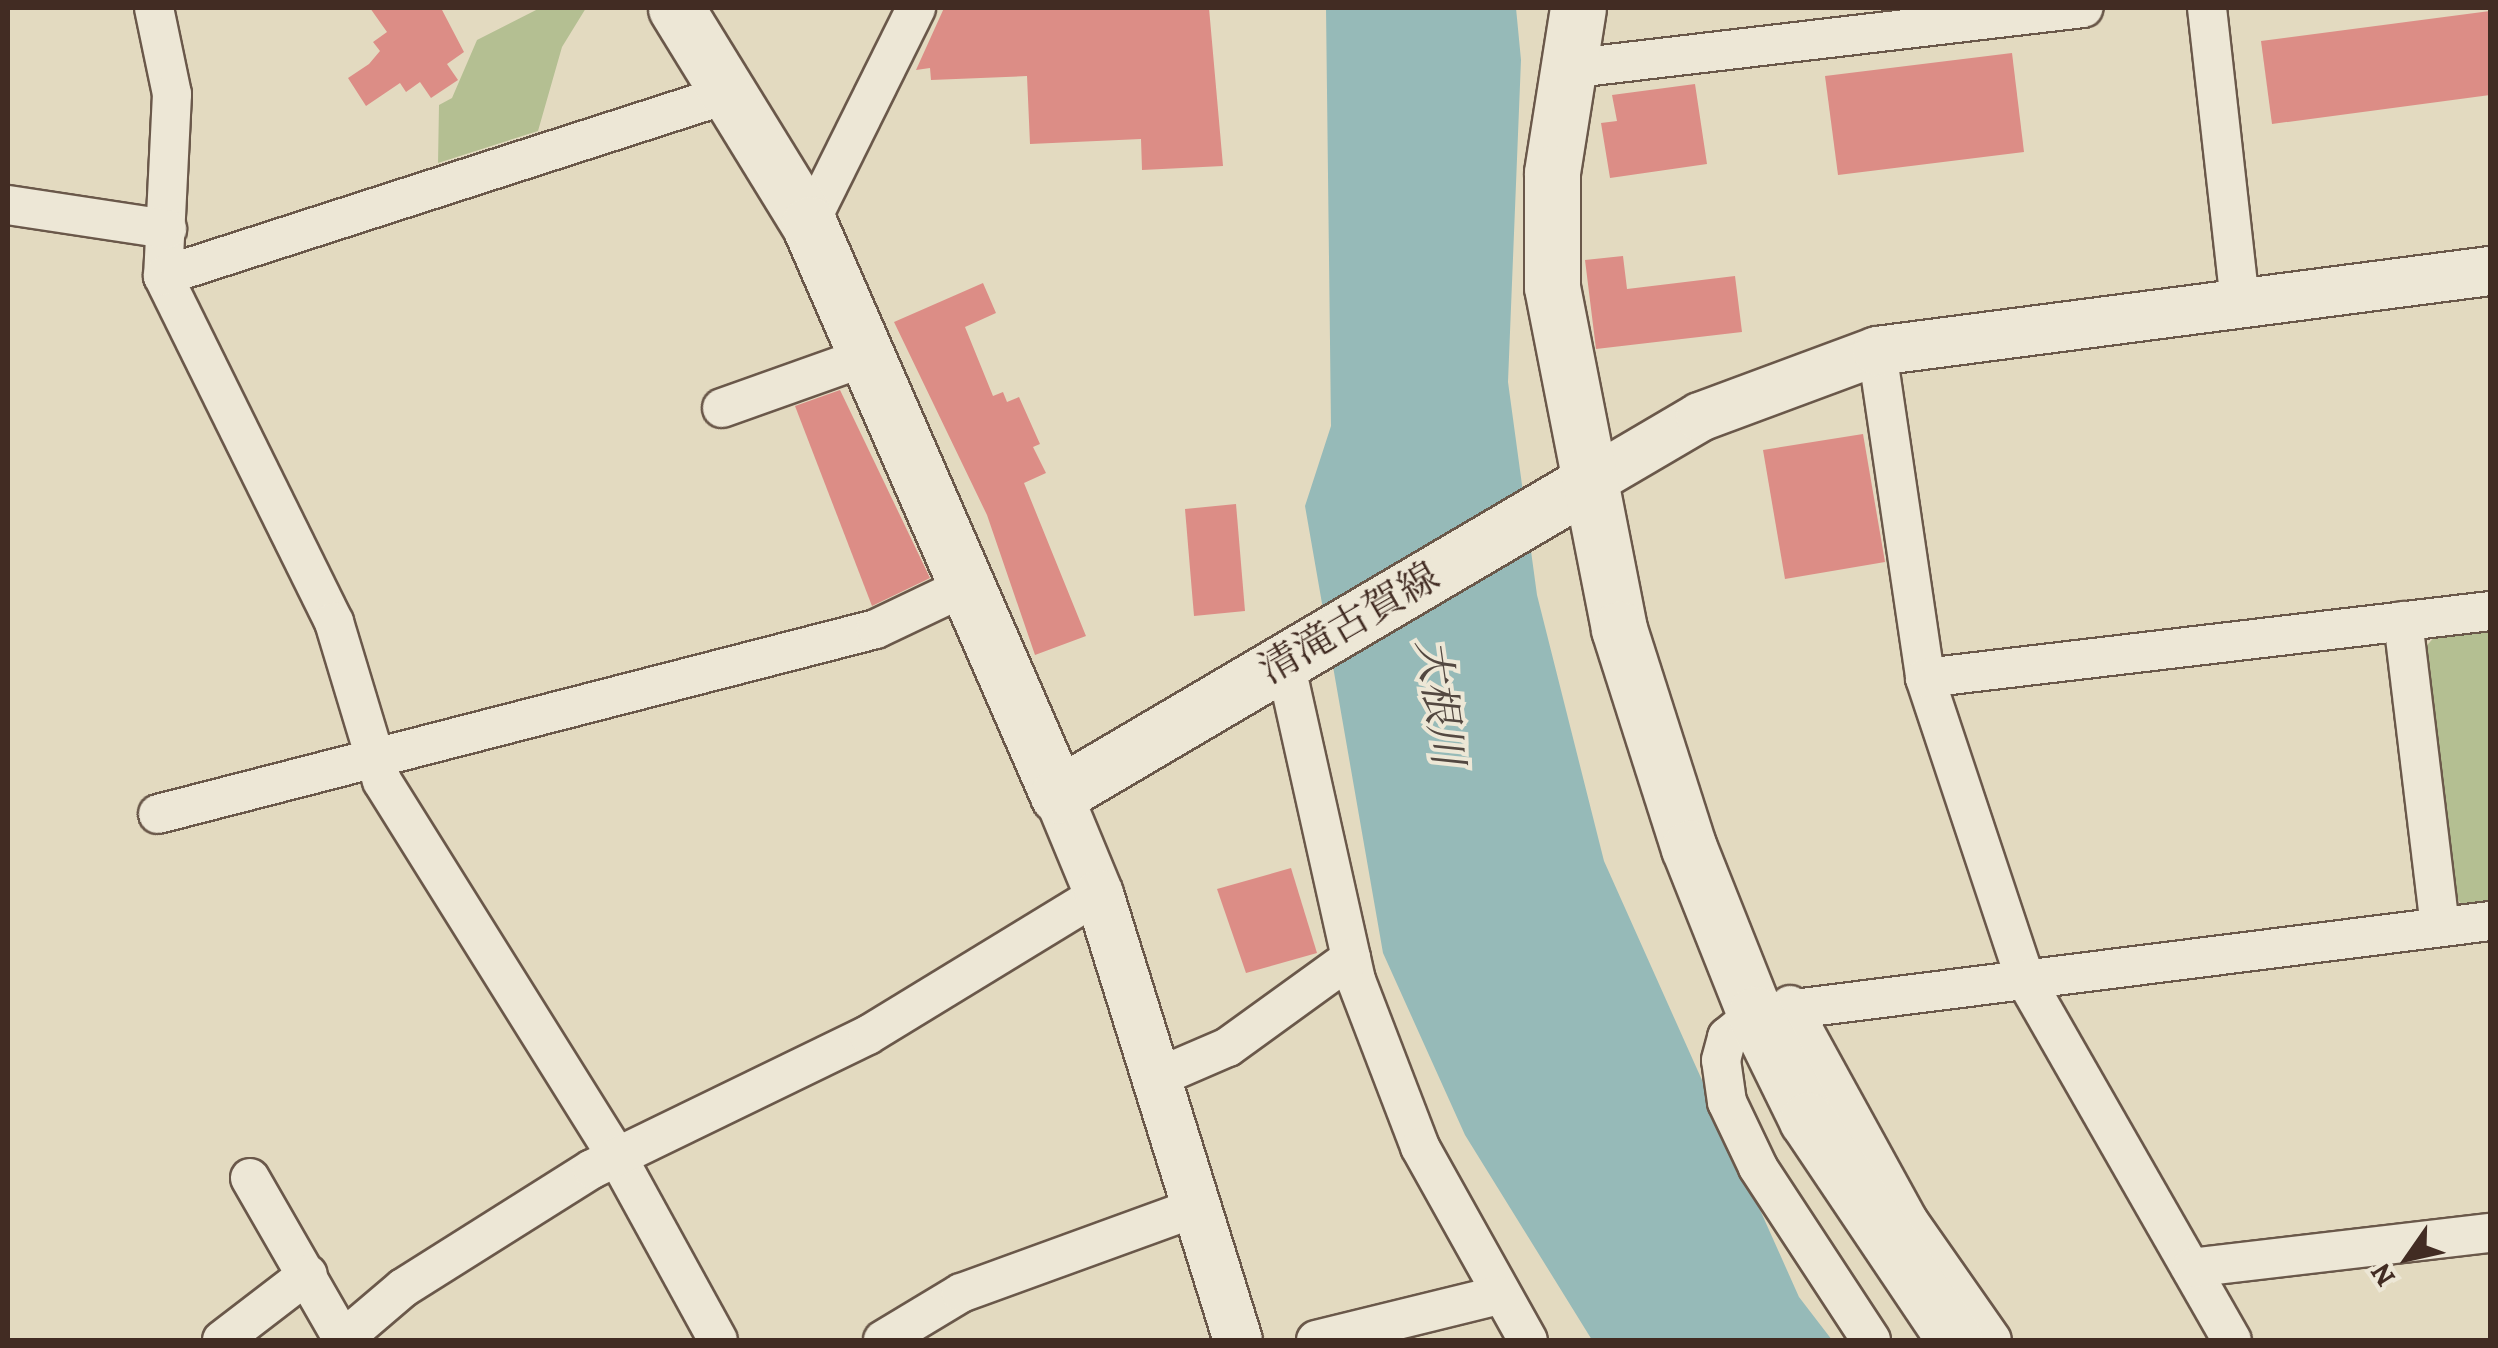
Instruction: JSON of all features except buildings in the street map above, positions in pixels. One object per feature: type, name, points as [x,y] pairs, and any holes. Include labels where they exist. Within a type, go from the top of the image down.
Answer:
[{"type":"main road","points":[[676,8],[734,92],[808,224],[1058,795]]},
{"type":"main road","points":[[1578,8],[1552,173],[1552,287],[1586,484],[1636,684],[1773,1010],[1807,1120],[1955,1340]]},
{"type":"main road","name":"清滝古賀線","points":[[1058,795],[1284,658],[1540,514],[1586,484]]},
{"type":"street","points":[[154,8],[172,94],[163,276],[334,622],[376,754],[422,857],[619,1160],[718,1340]]},
{"type":"street","points":[[808,224],[916,8]]},
{"type":"street","points":[[1567,69],[2083,8]]},
{"type":"street","points":[[2207,8],[2240,302]]},
{"type":"street","points":[[163,276],[734,92]]},
{"type":"street","points":[[8,205],[166,229]]},
{"type":"street","points":[[1586,484],[1700,417],[1877,351],[2490,271]]},
{"type":"street","points":[[1877,351],[1925,678],[2024,979],[2232,1340]]},
{"type":"street","points":[[722,408],[868,356]]},
{"type":"street","points":[[158,814],[376,754],[876,629],[966,586]]},
{"type":"street","points":[[1925,678],[2490,612]]},
{"type":"street","points":[[2403,621],[2440,926]]},
{"type":"street","points":[[1284,658],[1350,958],[1420,1147],[1528,1340]]},
{"type":"street","points":[[1058,795],[1099,894],[1238,1340]]},
{"type":"street","points":[[250,1178],[342,1339],[402,1288],[619,1160],[868,1036],[1099,894]]},
{"type":"street","points":[[1871,1340],[1758,1166],[1727,1102],[1721,1060],[1727,1038],[1773,1010],[2490,921]]},
{"type":"street","points":[[1156,1078],[1228,1048],[1350,958]]},
{"type":"street","points":[[1773,1010],[1908,1220],[1992,1340]]},
{"type":"street","points":[[882,1340],[960,1293],[1195,1208]]},
{"type":"street","points":[[2190,1268],[2490,1232]]},
{"type":"street","points":[[222,1340],[308,1274]]},
{"type":"street","points":[[1316,1340],[1500,1295]]},
{"type":"green space","points":[[540,8],[586,8],[562,47],[538,131],[438,163],[439,105],[452,98],[477,40]]},
{"type":"green space","points":[[2490,629],[2490,905],[2465,908],[2453,894],[2423,650],[2436,635]]},
{"type":"water","name":"大根川","points":[[1326,8],[1516,8],[1521,60],[1508,382],[1537,595],[1604,861],[1799,1297],[1832,1340],[1592,1340],[1465,1135],[1383,953],[1305,506],[1331,426]]}]
